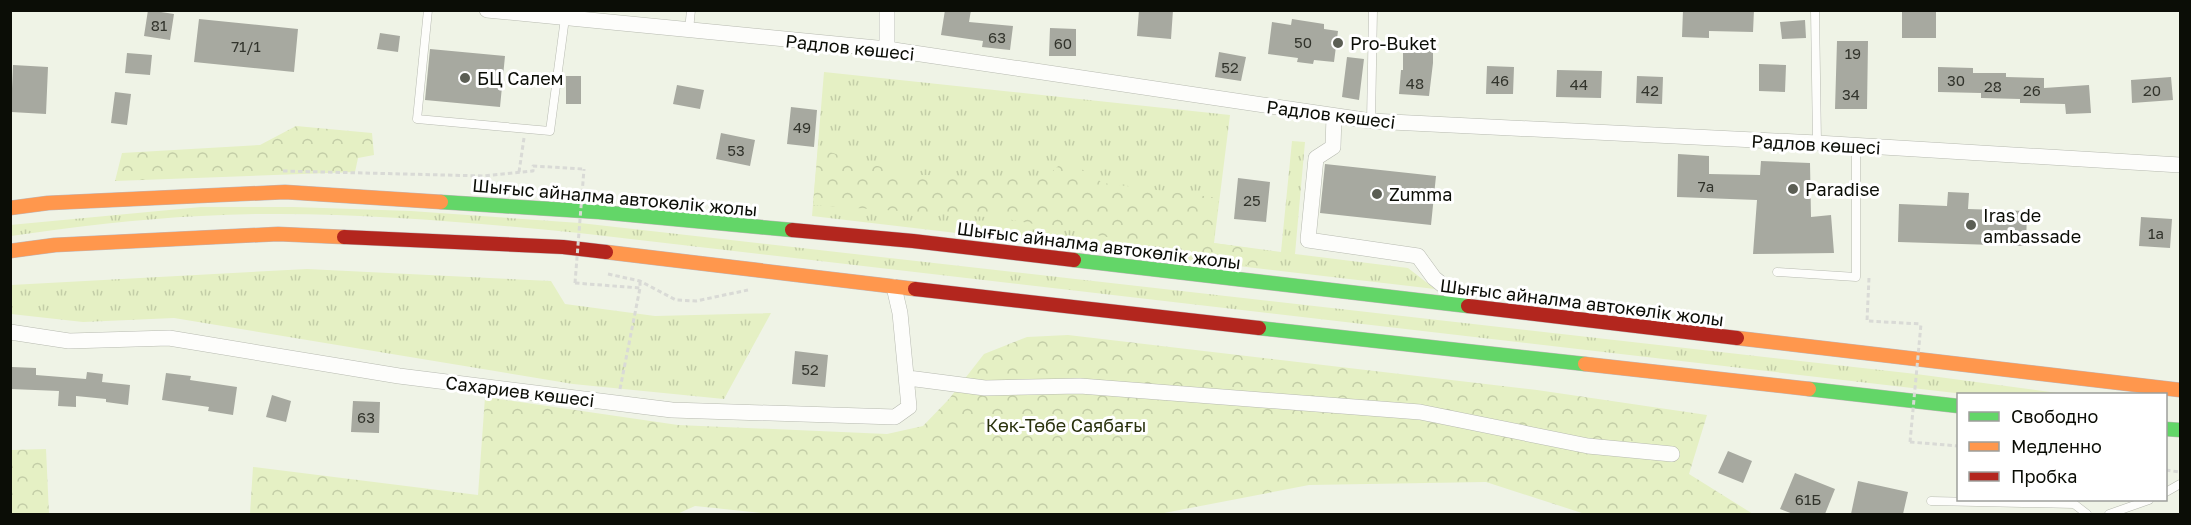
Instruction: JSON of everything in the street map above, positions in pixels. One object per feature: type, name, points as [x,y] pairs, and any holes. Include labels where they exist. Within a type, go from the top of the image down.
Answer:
[{"type":"main road","name":"Шығыс айналма автокөлік жолы","points":[[10,208],[48,203],[285,192],[561,209],[913,241],[2181,390]]},
{"type":"main road","points":[[10,250],[55,245],[290,235],[563,247],[894,287],[1957,406]]},
{"type":"street","name":"Радлов көшесі","points":[[487,10],[887,50],[1371,121],[1817,143],[2181,165]]},
{"type":"street","points":[[887,10],[887,50]]},
{"type":"street","points":[[1334,116],[1333,147],[1316,158],[1308,240],[1418,256],[1434,278],[1469,306]]},
{"type":"street","name":"Сахариев көшесі","points":[[10,332],[69,341],[169,338],[399,376],[672,410],[895,417],[909,407],[900,313],[894,287]]},
{"type":"street","points":[[908,378],[985,388],[1080,386],[1420,412],[1588,446],[1672,454]]},
{"type":"lane","points":[[428,10],[417,119],[550,131],[565,18]]},
{"type":"lane","points":[[689,30],[691,10]]},
{"type":"lane","points":[[1371,121],[1373,10]]},
{"type":"lane","points":[[1815,10],[1817,143]]},
{"type":"lane","points":[[1777,272],[1856,277],[1856,146]]},
{"type":"lane","points":[[2167,491],[2181,484]]},
{"type":"lane","points":[[1931,501],[2074,504],[2087,514]]},
{"type":"lane","points":[[2109,514],[2146,501]]},
{"type":"path","points":[[519,172],[526,128]]},
{"type":"path","points":[[544,167],[584,169],[575,283],[640,288]]},
{"type":"path","points":[[574,266],[585,269]]},
{"type":"path","points":[[607,274],[640,281],[676,300],[696,301],[750,290]]},
{"type":"path","points":[[1856,277],[1869,278],[1867,321],[1921,324],[1910,442],[1957,446]]},
{"type":"path","points":[[618,403],[640,281]]},
{"type":"green space","points":[[824,72],[1230,115],[1214,243],[1281,252],[1292,141],[1305,142],[1295,254],[1408,268],[1435,289],[812,216]]},
{"type":"green space","points":[[296,126],[372,133],[374,155],[358,158],[355,172],[115,181],[122,153],[260,145]]},
{"type":"green space","points":[[818,148],[857,161],[915,175],[1046,177],[1066,159],[1103,183],[1219,198],[1213,243],[1249,248],[1260,268],[1185,251],[1001,218],[813,205]]},
{"type":"green space","points":[[201,207],[411,211],[580,223],[1916,374],[2058,393],[1957,393],[579,233],[438,221],[343,215],[248,214],[129,221],[11,236],[10,225]]},
{"type":"green space","points":[[307,269],[551,281],[565,304],[655,316],[771,313],[724,399],[573,384],[174,318],[83,322],[11,314],[11,285]]},
{"type":"green space","name":"Көк-Төбе Саябағы","points":[[1068,335],[1537,390],[1707,415],[1689,474],[1753,514],[1585,514],[1486,482],[1309,485],[1159,514],[772,514],[695,506],[677,514],[250,514],[253,467],[478,495],[485,397],[678,425],[887,434],[923,426],[949,399],[984,354],[1027,337]]},
{"type":"green space","points":[[46,449],[49,514],[11,514],[11,450]]},
{"type":"building","points":[[148,10],[174,14],[170,40],[144,36]]},
{"type":"building","points":[[945,10],[971,10],[969,22],[1013,26],[1010,50],[982,47],[983,41],[941,35]]},
{"type":"building","points":[[1139,10],[1173,10],[1171,39],[1137,36]]},
{"type":"building","points":[[1683,10],[1754,10],[1753,32],[1709,31],[1709,38],[1682,37]]},
{"type":"building","points":[[1902,10],[1936,10],[1936,38],[1902,38]]},
{"type":"building","points":[[199,19],[298,29],[294,72],[194,62]]},
{"type":"building","points":[[1292,19],[1324,24],[1324,29],[1338,31],[1334,62],[1314,60],[1313,64],[1297,62],[1298,58],[1268,54],[1272,22],[1291,25]]},
{"type":"building","points":[[1805,20],[1806,38],[1782,39],[1780,22]]},
{"type":"building","points":[[1050,28],[1076,29],[1076,56],[1049,56]]},
{"type":"building","points":[[380,33],[400,36],[398,52],[377,49]]},
{"type":"building","points":[[1403,38],[1433,38],[1429,96],[1399,94],[1401,70],[1403,70]]},
{"type":"building","points":[[1837,41],[1868,41],[1867,109],[1835,109]]},
{"type":"building","name":"БЦ Салем","points":[[430,49],[505,56],[500,107],[425,100]]},
{"type":"building","points":[[1219,52],[1246,57],[1241,81],[1215,77]]},
{"type":"building","points":[[127,53],[152,55],[150,75],[125,73]]},
{"type":"building","points":[[1347,57],[1364,59],[1359,100],[1342,97]]},
{"type":"building","points":[[1759,64],[1786,65],[1785,92],[1759,91]]},
{"type":"building","points":[[13,65],[48,67],[46,114],[11,112]]},
{"type":"building","points":[[1487,66],[1514,67],[1513,94],[1486,94]]},
{"type":"building","points":[[1938,67],[1973,68],[1973,73],[2006,73],[2006,77],[2044,78],[2044,88],[2089,85],[2091,113],[2066,114],[2065,104],[2020,103],[2020,99],[1981,98],[1981,93],[1938,92]]},
{"type":"building","points":[[1557,70],[1602,71],[1601,98],[1556,97]]},
{"type":"building","points":[[566,76],[581,76],[581,104],[566,104]]},
{"type":"building","points":[[1637,76],[1663,77],[1662,104],[1636,103]]},
{"type":"building","points":[[2171,77],[2173,100],[2132,103],[2131,80]]},
{"type":"building","points":[[677,85],[704,90],[700,109],[673,104]]},
{"type":"building","points":[[115,92],[131,94],[127,125],[111,123]]},
{"type":"building","points":[[791,107],[817,110],[814,147],[787,144]]},
{"type":"building","points":[[721,133],[755,140],[750,166],[716,159]]},
{"type":"building","points":[[1678,154],[1709,156],[1709,174],[1760,175],[1761,161],[1810,163],[1811,217],[1831,215],[1834,253],[1753,254],[1757,200],[1677,197]]},
{"type":"building","name":"Zumma","points":[[1325,164],[1436,176],[1431,225],[1320,213]]},
{"type":"building","points":[[1238,178],[1270,182],[1266,222],[1234,219]]},
{"type":"building","points":[[1948,192],[1969,193],[1968,209],[2027,211],[2026,246],[1898,242],[1899,204],[1947,206]]},
{"type":"building","points":[[2141,217],[2172,219],[2170,248],[2139,246]]},
{"type":"building","points":[[795,351],[828,355],[825,387],[792,384]]},
{"type":"building","points":[[12,367],[36,368],[36,375],[86,379],[87,372],[103,374],[102,382],[130,385],[128,405],[106,402],[106,399],[76,396],[76,407],[58,406],[59,391],[11,389]]},
{"type":"building","points":[[166,373],[191,376],[190,380],[237,387],[233,415],[208,411],[209,407],[162,400]]},
{"type":"building","points":[[272,395],[291,401],[286,422],[266,417]]},
{"type":"building","points":[[353,401],[380,402],[379,433],[351,432]]},
{"type":"building","points":[[1728,451],[1752,461],[1743,483],[1718,473]]},
{"type":"building","points":[[1795,473],[1835,489],[1825,514],[1793,514],[1780,509]]},
{"type":"building","points":[[1858,481],[1908,492],[1903,514],[1851,514]]},
{"type":"traffic: fast","points":[[441,202],[599,212],[792,230]]},
{"type":"traffic: fast","points":[[1074,260],[1468,306]]},
{"type":"traffic: fast","points":[[1259,328],[1585,364]]},
{"type":"traffic: fast","points":[[1809,389],[1957,406]]},
{"type":"traffic: fast","points":[[2167,429],[2180,430]]},
{"type":"traffic: slow","points":[[10,208],[48,203],[285,192],[441,202]]},
{"type":"traffic: slow","points":[[10,251],[55,245],[278,234],[344,237]]},
{"type":"traffic: slow","points":[[606,252],[915,289]]},
{"type":"traffic: slow","points":[[1737,338],[2180,390]]},
{"type":"traffic: slow","points":[[1585,364],[1809,389]]},
{"type":"traffic: jam","points":[[792,230],[913,241],[1074,260]]},
{"type":"traffic: jam","points":[[344,237],[563,247],[606,252]]},
{"type":"traffic: jam","points":[[915,289],[1259,328]]},
{"type":"traffic: jam","points":[[1468,306],[1737,338]]},
{"type":"place","name":"Pro-Buket","points":[[1338,43]]},
{"type":"place","name":"БЦ Салем","points":[[465,78]]},
{"type":"place","name":"Paradise","points":[[1793,189]]},
{"type":"place","name":"Zumma","points":[[1377,194]]},
{"type":"place","name":"Iras de ambassade","points":[[1971,225]]}]
